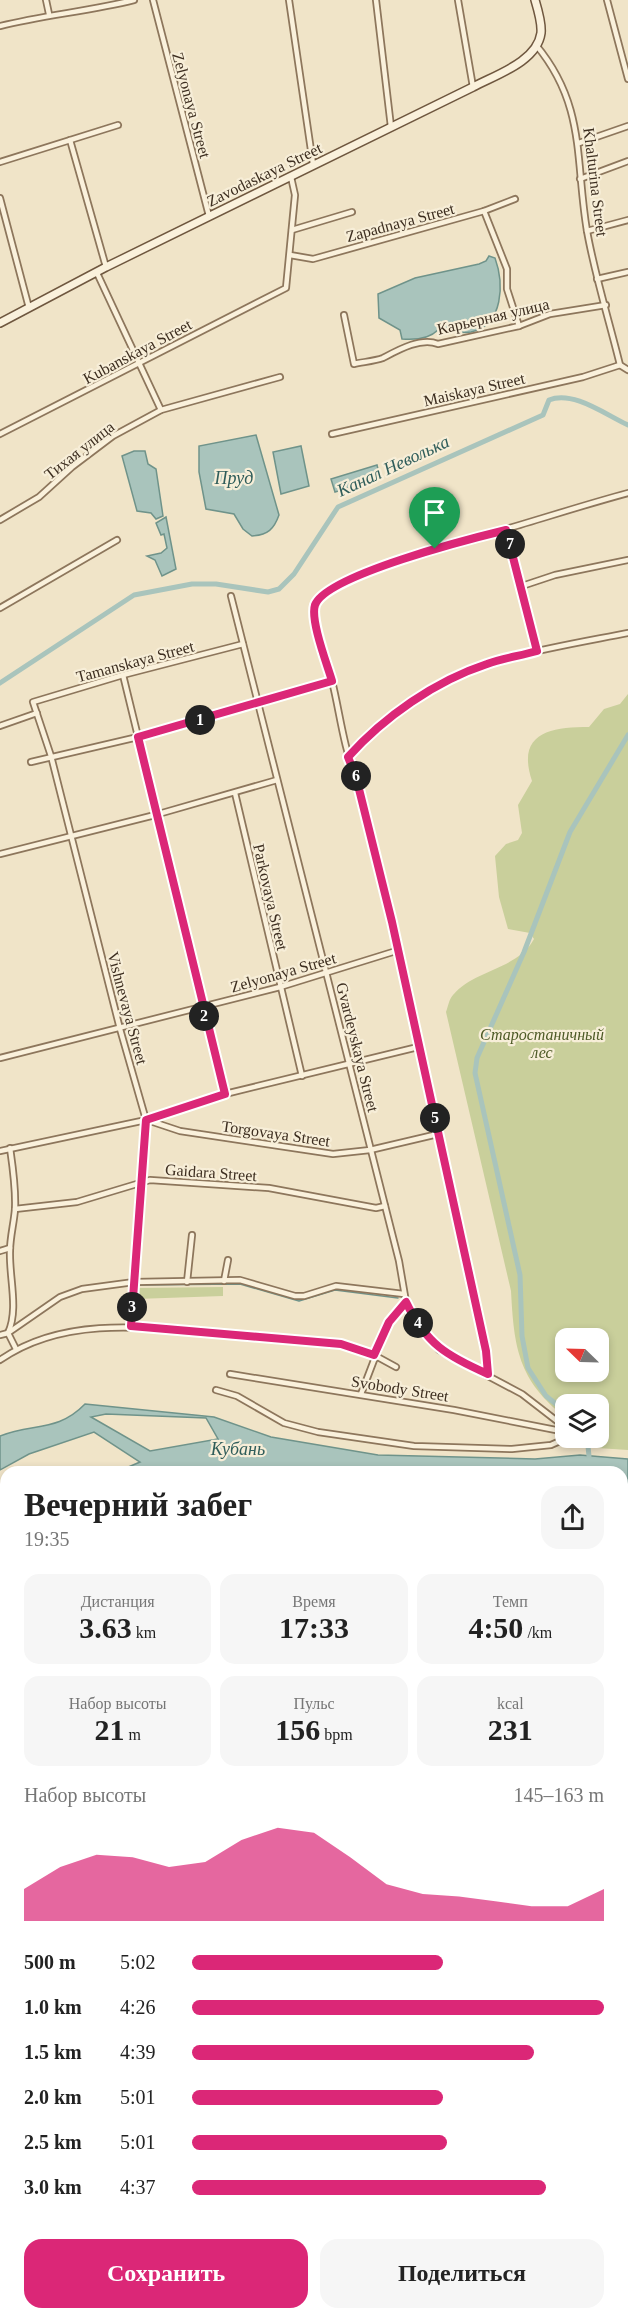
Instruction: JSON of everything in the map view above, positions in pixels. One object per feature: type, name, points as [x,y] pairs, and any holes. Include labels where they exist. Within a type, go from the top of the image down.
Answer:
[{"type":"main road","points":[[535,0],[541,32],[536,45]]},
{"type":"main road","name":"Zavodaskaya Street","points":[[0,323],[106,267],[473,87],[524,58],[536,45]]},
{"type":"street","points":[[45,0],[49,14]]},
{"type":"street","points":[[0,26],[49,14],[103,8],[135,0]]},
{"type":"street","name":"Zelyonaya Street","points":[[153,0],[209,216]]},
{"type":"street","points":[[289,0],[313,164]]},
{"type":"street","points":[[376,0],[391,127]]},
{"type":"street","points":[[458,0],[473,87]]},
{"type":"street","points":[[607,0],[628,79]]},
{"type":"street","name":"Khalturina Street","points":[[536,45],[550,62],[563,86],[579,143],[580,179],[587,231],[620,365]]},
{"type":"street","points":[[0,162],[118,125]]},
{"type":"street","points":[[579,143],[628,126]]},
{"type":"street","points":[[70,140],[106,267]]},
{"type":"street","points":[[580,179],[628,161]]},
{"type":"street","points":[[290,255],[295,195],[291,177]]},
{"type":"street","points":[[0,198],[29,308]]},
{"type":"street","name":"Zapadnaya Street","points":[[290,255],[313,258],[484,211],[515,199]]},
{"type":"street","points":[[484,211],[507,268],[507,289],[519,326]]},
{"type":"street","points":[[292,230],[352,212]]},
{"type":"street","points":[[587,231],[628,220]]},
{"type":"street","name":"Kubanskaya Street","points":[[0,434],[285,288],[290,255]]},
{"type":"street","points":[[597,279],[628,272]]},
{"type":"street","points":[[97,273],[161,410]]},
{"type":"street","name":"Карьерная улица","points":[[344,315],[354,364],[383,358],[405,347],[433,342],[438,344],[519,326],[550,314],[606,305]]},
{"type":"street","points":[[620,365],[628,370]]},
{"type":"street","name":"Maiskaya Street","points":[[332,434],[583,377],[620,365]]},
{"type":"street","name":"Тихая улица","points":[[0,520],[39,497],[72,467],[113,436],[161,410],[280,377]]},
{"type":"street","points":[[488,1374],[486,1351],[396,951],[392,922],[359,788],[348,757],[332,681],[315,617],[315,606],[321,596],[362,574],[628,493]]},
{"type":"street","points":[[506,530],[537,651]]},
{"type":"street","points":[[0,608],[117,540]]},
{"type":"street","points":[[522,586],[555,575],[628,560]]},
{"type":"street","name":"Gvardeyskaya Street","points":[[231,596],[385,1206],[406,1302],[425,1334],[439,1350],[522,1394],[555,1421]]},
{"type":"street","points":[[348,757],[365,738],[438,686],[488,663],[628,633]]},
{"type":"street","name":"Tamanskaya Street","points":[[33,702],[123,675],[243,644]]},
{"type":"street","points":[[123,675],[155,815],[225,1094]]},
{"type":"street","points":[[31,762],[138,737],[259,704],[332,681]]},
{"type":"street","name":"Vishnevaya Street","points":[[33,702],[51,756],[73,837],[120,1029],[146,1120],[131,1326]]},
{"type":"street","points":[[0,726],[37,713]]},
{"type":"street","points":[[0,854],[235,794],[277,780]]},
{"type":"street","name":"Parkovaya Street","points":[[235,794],[302,1076]]},
{"type":"street","name":"Zelyonaya Street","points":[[0,1058],[280,987],[396,951]]},
{"type":"street","points":[[0,1151],[146,1120],[225,1094],[418,1047]]},
{"type":"street","name":"Torgovaya Street","points":[[146,1120],[180,1131],[323,1153],[370,1150],[438,1134]]},
{"type":"street","points":[[8,1333],[15,1319],[10,1287],[10,1248],[15,1209],[15,1180],[10,1149]]},
{"type":"street","name":"Gaidara Street","points":[[15,1209],[77,1202],[150,1180],[269,1188],[376,1208],[385,1206]]},
{"type":"street","points":[[187,1282],[192,1235]]},
{"type":"street","points":[[0,1251],[10,1248]]},
{"type":"street","points":[[224,1281],[228,1260]]},
{"type":"street","points":[[0,1335],[8,1333],[60,1297],[82,1289],[134,1282],[240,1280],[295,1296],[304,1296],[336,1286],[404,1294]]},
{"type":"street","points":[[361,1394],[374,1355],[389,1322],[406,1302]]},
{"type":"street","points":[[0,1360],[16,1348],[80,1330],[131,1326],[341,1344],[374,1355],[396,1367]]},
{"type":"street","points":[[8,1333],[16,1348]]},
{"type":"street","name":"Svobody Street","points":[[230,1374],[555,1428]]},
{"type":"street","points":[[216,1390],[237,1396],[284,1423],[318,1432],[414,1446],[512,1449],[555,1443]]},
{"type":"green space","name":"Старостаничный лес","points":[[628,694],[628,1450],[597,1448],[609,1448],[609,1394],[555,1394],[555,1408],[537,1390],[528,1376],[517,1346],[511,1291],[446,1012],[452,997],[462,986],[517,957],[534,939],[530,933],[508,929],[499,897],[495,856],[506,844],[518,840],[522,833],[518,805],[532,781],[528,765],[529,752],[533,743],[550,731],[589,727],[604,709],[620,704]]},
{"type":"green space","points":[[223,1287],[223,1296],[136,1299],[136,1288]]},
{"type":"water","points":[[489,256],[495,258],[498,268],[499,302],[490,321],[482,328],[471,332],[438,330],[421,338],[402,339],[400,330],[379,318],[378,294],[415,278],[479,264],[486,261]]},
{"type":"water","name":"Пруд","points":[[256,435],[279,515],[270,530],[252,536],[243,529],[234,514],[206,509],[199,472],[199,446]]},
{"type":"water","points":[[301,446],[309,486],[281,494],[273,452]]},
{"type":"water","points":[[134,451],[145,451],[148,464],[156,469],[163,516],[156,519],[151,513],[137,511],[122,456]]},
{"type":"water","points":[[377,465],[380,478],[335,492],[331,479]]},
{"type":"water","points":[[166,517],[176,569],[162,576],[155,560],[147,556],[161,553],[167,548],[164,534],[161,535],[156,523]]},
{"type":"water","name":"Кубань","points":[[85,1404],[214,1417],[271,1437],[378,1455],[535,1459],[580,1455],[628,1459],[628,1466],[131,1466],[140,1462],[94,1432],[29,1454],[7,1466],[0,1466],[0,1436],[65,1419]],"holes":[[[106,1414],[206,1418],[218,1439],[150,1451],[91,1417]]]},
{"type":"waterway","name":"Канал Неволька","points":[[0,683],[134,595],[192,584],[216,584],[268,592],[279,589],[294,574],[338,507],[543,415],[549,400],[568,398],[579,401],[628,425]]},
{"type":"waterway","points":[[555,1403],[546,1396],[528,1368],[522,1336],[520,1275],[475,1073],[477,1058],[524,952],[570,832],[628,735]]},
{"type":"waterway","points":[[136,1285],[240,1284],[299,1301],[335,1290],[398,1298]]},
{"type":"waterway","points":[[588,1448],[589,1456]]},
{"type":"route","points":[[506,530],[537,651],[488,663],[438,686],[365,738],[348,757],[356,777],[392,922],[396,951],[486,1351],[488,1374],[439,1350],[425,1334],[406,1302],[389,1322],[374,1355],[341,1344],[131,1326],[146,1148],[146,1120],[225,1094],[155,815],[138,737],[259,704],[332,681],[315,617],[315,606],[321,596],[362,574],[435,549],[506,530]]}]
